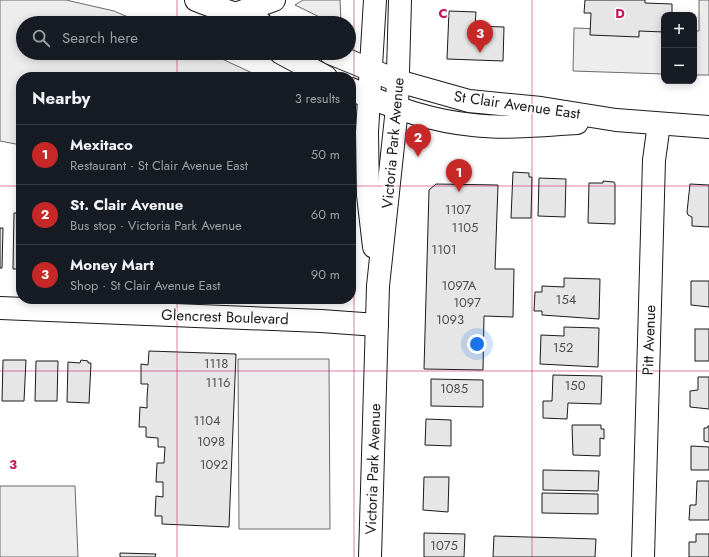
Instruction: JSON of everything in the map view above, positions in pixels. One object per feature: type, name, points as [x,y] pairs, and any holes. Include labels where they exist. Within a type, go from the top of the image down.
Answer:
[{"type":"main road","points":[[237,16],[274,0]]},
{"type":"main road","name":"Victoria Park Avenue","points":[[375,0],[370,70],[359,93],[378,286]]},
{"type":"main road","name":"Victoria Park Avenue","points":[[370,557],[378,286],[397,108],[400,0]]},
{"type":"main road","points":[[203,3],[228,16]]},
{"type":"main road","points":[[294,60],[317,72]]},
{"type":"main road","name":"St Clair Avenue East","points":[[346,60],[398,81],[469,101],[541,108],[616,120],[709,127]]},
{"type":"main road","name":"St Clair Avenue East","points":[[359,93],[421,116],[473,125],[540,126],[616,120]]},
{"type":"main road","name":"Pitt Avenue","points":[[643,557],[654,170],[659,124]]},
{"type":"main road","name":"Glencrest Boulevard","points":[[0,308],[320,321],[377,325]]},
{"type":"shaded area","points":[[0,0],[66,0],[114,11],[126,16],[16,16],[16,60],[224,60],[250,72],[16,72],[16,144],[0,141]]},
{"type":"shaded area","points":[[303,0],[340,0],[341,16],[318,16],[295,5]]},
{"type":"shaded area","points":[[699,0],[709,0],[709,75],[697,75],[697,31],[699,31]]},
{"type":"shaded area","points":[[574,28],[661,31],[661,74],[573,71]]},
{"type":"shaded area","points":[[238,359],[329,359],[330,529],[239,529]]},
{"type":"shaded area","points":[[0,486],[75,486],[78,557],[0,557]]},
{"type":"building","points":[[585,0],[645,0],[645,3],[672,4],[672,12],[661,12],[661,32],[639,31],[639,37],[590,35],[591,13],[584,13]]},
{"type":"building","points":[[449,11],[476,12],[475,26],[504,27],[503,61],[447,59]]},
{"type":"building","points":[[513,172],[529,173],[529,177],[532,177],[531,218],[511,218]]},
{"type":"building","points":[[539,178],[566,179],[565,217],[538,216]]},
{"type":"building","points":[[603,181],[614,182],[615,184],[615,224],[588,223],[589,183],[603,183]]},
{"type":"building","points":[[436,184],[498,185],[495,269],[514,269],[513,317],[484,316],[483,370],[424,369],[429,190]]},
{"type":"building","points":[[690,184],[709,185],[709,227],[692,226],[692,217],[688,215],[687,212]]},
{"type":"building","points":[[14,213],[16,213],[16,269],[13,269]]},
{"type":"building","points":[[0,228],[3,228],[2,268],[0,268]]},
{"type":"building","points":[[564,278],[600,279],[599,319],[542,315],[542,311],[534,311],[535,292],[542,292],[542,286],[564,287]]},
{"type":"building","points":[[691,281],[709,281],[709,307],[691,305]]},
{"type":"building","points":[[564,327],[599,328],[598,367],[540,364],[541,335],[564,336]]},
{"type":"building","points":[[695,329],[709,329],[709,361],[695,361]]},
{"type":"building","points":[[149,351],[236,354],[229,527],[162,524],[162,516],[155,516],[156,496],[163,497],[163,482],[156,482],[157,463],[164,463],[165,447],[158,447],[158,438],[146,437],[146,427],[139,427],[140,407],[147,408],[148,384],[141,384],[141,364],[148,365]]},
{"type":"building","points":[[3,360],[26,360],[24,401],[2,401]]},
{"type":"building","points":[[81,360],[91,363],[89,403],[67,402],[68,362],[80,363]]},
{"type":"building","points":[[36,361],[58,361],[57,401],[35,401]]},
{"type":"building","points":[[553,375],[602,376],[601,404],[568,403],[567,419],[543,418],[543,401],[552,401]]},
{"type":"building","points":[[698,377],[709,377],[709,409],[690,407],[690,391],[698,390]]},
{"type":"building","points":[[431,379],[483,380],[483,407],[431,406]]},
{"type":"building","points":[[426,419],[451,420],[451,446],[425,445]]},
{"type":"building","points":[[572,425],[601,425],[601,429],[604,429],[604,439],[600,438],[600,456],[573,455]]},
{"type":"building","points":[[708,426],[709,442],[704,441],[704,428],[707,428]]},
{"type":"building","points":[[691,446],[709,447],[709,470],[691,470]]},
{"type":"building","points":[[543,470],[599,471],[598,491],[543,490]]},
{"type":"building","points":[[424,477],[449,477],[448,512],[423,510]]},
{"type":"building","points":[[697,481],[709,481],[709,520],[689,520],[690,505],[696,505]]},
{"type":"building","points":[[542,493],[598,494],[598,514],[542,513]]},
{"type":"building","points":[[424,533],[465,534],[464,557],[424,557]]},
{"type":"building","points":[[696,534],[709,534],[709,557],[689,557],[689,542],[696,542]]},
{"type":"building","points":[[494,536],[596,539],[595,557],[493,557]]},
{"type":"building","points":[[120,553],[156,554],[155,557],[120,557]]},
{"type":"place","name":"Money Mart","points":[[480,53]]},
{"type":"place","name":"St. Clair Avenue","points":[[418,157]]},
{"type":"place","name":"Mexitaco","points":[[459,192]]}]
